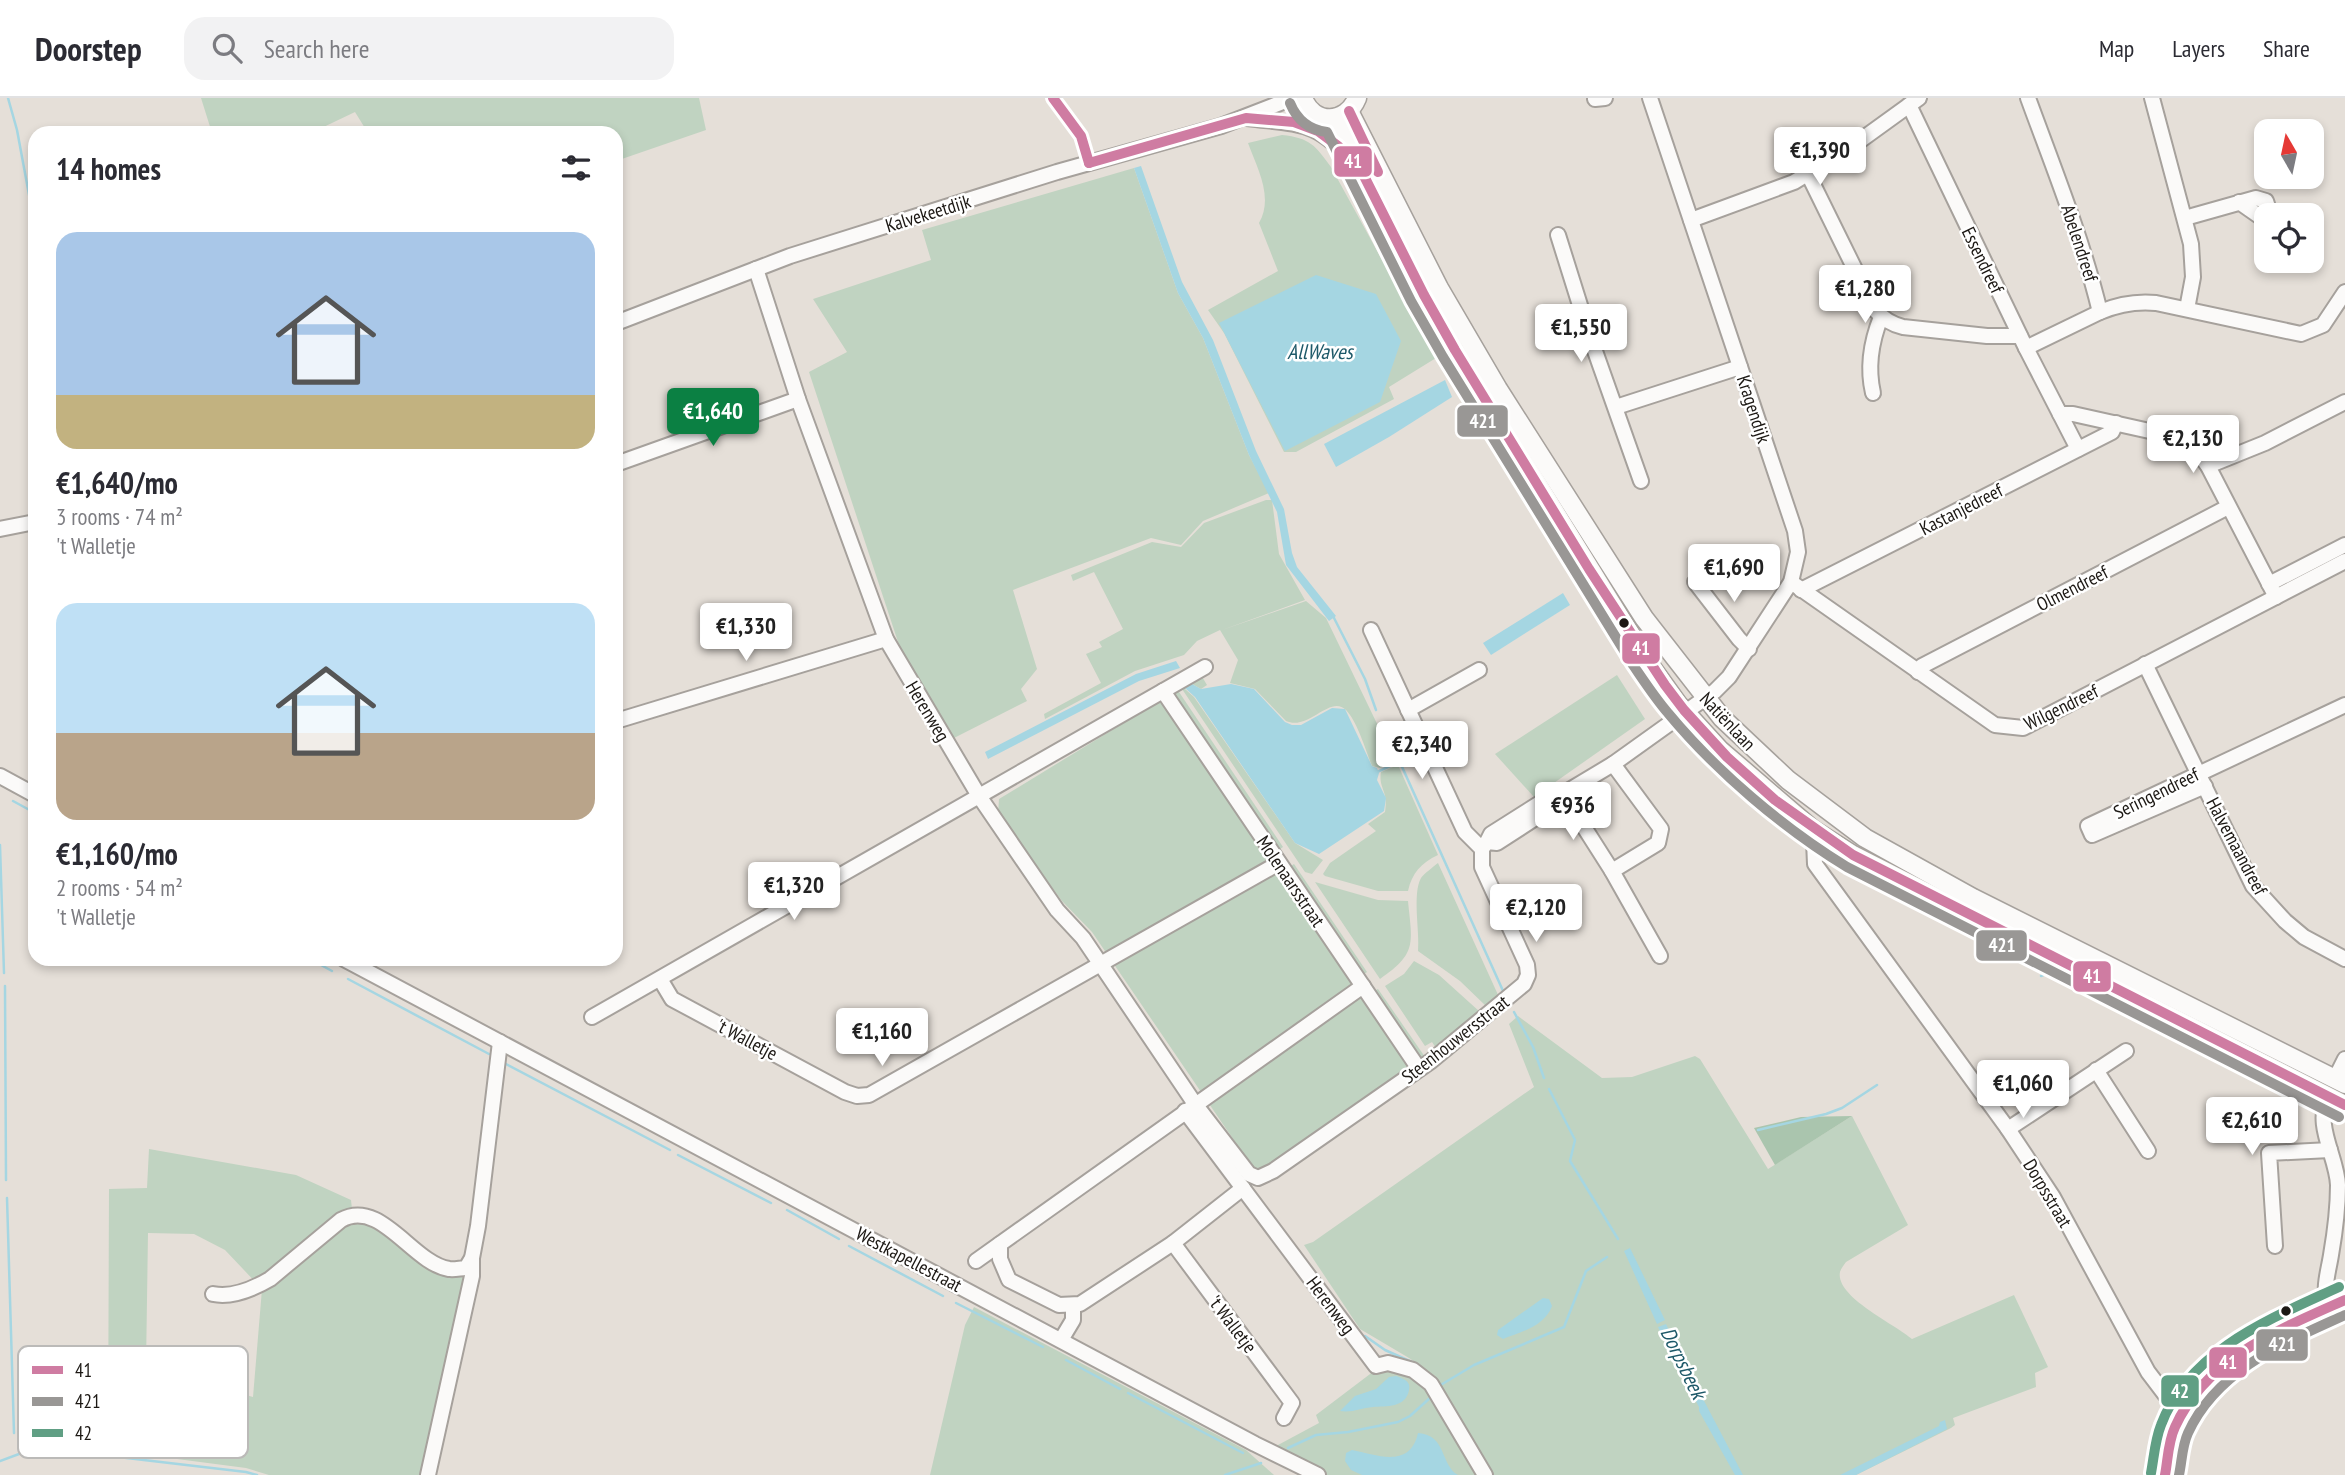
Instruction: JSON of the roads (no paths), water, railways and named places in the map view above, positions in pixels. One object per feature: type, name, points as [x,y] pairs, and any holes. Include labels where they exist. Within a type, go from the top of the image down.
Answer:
[{"type":"main road","points":[[1303,98],[1314,114],[1325,118],[1347,109]]},
{"type":"main road","name":"Natiënlaan","points":[[1347,109],[1361,170],[1424,295],[1461,360],[1645,658],[1685,712],[1720,750],[1771,795],[1837,846],[2337,1101]]},
{"type":"main road","name":"Natiënlaan","points":[[1347,109],[1439,288],[1498,389],[1644,618],[1722,718],[1788,780],[1865,838],[1962,892],[2340,1082]]},
{"type":"street","name":"Kalvekeetdijk","points":[[623,320],[756,269],[1057,172],[1245,118],[1293,98]]},
{"type":"street","name":"Kragendijk","points":[[1650,98],[1798,541],[1796,586],[1730,677],[1704,697]]},
{"type":"street","name":"Abelendreef","points":[[2028,98],[2080,237],[2100,312]]},
{"type":"street","points":[[2152,98],[2185,218],[2193,260],[2187,309]]},
{"type":"street","points":[[1691,220],[1772,191],[1808,174],[1914,102]]},
{"type":"street","name":"Essendreef","points":[[1914,102],[2023,342],[2078,449]]},
{"type":"street","name":"Kalvekeetdijk","points":[[1245,118],[1294,122],[1318,131],[1338,146],[1361,170]]},
{"type":"street","points":[[1808,174],[1875,310],[1891,324],[1903,327],[2023,342],[2116,306],[2136,302],[2187,309],[2301,334],[2323,325],[2345,292]]},
{"type":"street","points":[[2185,218],[2239,202]]},
{"type":"street","points":[[1558,235],[1589,334],[1641,481]]},
{"type":"street","name":"Herenweg","points":[[756,269],[798,399],[886,639],[979,796],[1057,910],[1083,938],[1101,964],[1242,1188],[1377,1366],[1388,1363],[1413,1370],[1431,1384],[1485,1475]]},
{"type":"street","points":[[1873,393],[1869,375],[1874,334],[1881,317]]},
{"type":"street","points":[[1616,407],[1740,367]]},
{"type":"street","points":[[623,462],[798,399]]},
{"type":"street","points":[[2208,466],[2265,443],[2345,402]]},
{"type":"street","points":[[2060,414],[2073,414],[2180,438],[2194,447],[2208,466],[2273,590]]},
{"type":"street","name":"Kastanjedreef","points":[[1796,586],[2112,432],[2116,423]]},
{"type":"street","name":"Olmendreef","points":[[1918,672],[1922,666],[2228,507]]},
{"type":"street","points":[[0,529],[28,523]]},
{"type":"street","name":"Wilgendreef","points":[[1796,586],[1995,725],[2023,728],[2145,664],[2345,545]]},
{"type":"street","name":"Wilgendreef","points":[[2273,590],[2345,561]]},
{"type":"street","points":[[1695,582],[1738,639],[1749,649]]},
{"type":"street","points":[[1371,629],[1465,832],[1484,846],[1497,843],[1558,804],[1561,795],[1613,764],[1704,697]]},
{"type":"street","points":[[623,719],[886,639]]},
{"type":"street","name":"Halvemaandreef","points":[[2145,664],[2253,886],[2266,902],[2304,937],[2345,959]]},
{"type":"street","points":[[592,1017],[1205,667]]},
{"type":"street","points":[[1408,710],[1479,670]]},
{"type":"street","name":"Molenaarsstraat","points":[[1163,691],[1419,1069]]},
{"type":"street","name":"Seringendreef","points":[[2205,786],[2092,835],[2088,826],[2345,705]]},
{"type":"street","points":[[1612,871],[1658,842],[1661,829],[1613,764]]},
{"type":"street","points":[[0,776],[28,790]]},
{"type":"street","points":[[1561,795],[1612,871],[1660,956]]},
{"type":"street","name":"Dorpsstraat","points":[[1771,795],[1776,809],[1814,841],[1815,864],[2008,1129],[2053,1197],[2148,1372],[2167,1397],[2184,1411]]},
{"type":"street","name":"Steenhouwersstraat","points":[[1190,1107],[1243,1168],[1258,1178],[1273,1171],[1419,1069],[1524,984],[1528,975],[1527,965],[1482,867],[1484,846]]},
{"type":"street","points":[[1816,854],[1827,846],[1837,846]]},
{"type":"street","name":"'t Walletje","points":[[660,979],[672,999],[845,1092],[857,1096],[869,1095],[1279,863]]},
{"type":"street","name":"Westkapellestraat","points":[[357,966],[1318,1475]]},
{"type":"street","points":[[976,1261],[1363,986]]},
{"type":"street","points":[[428,1475],[472,1276],[472,1258],[500,1042]]},
{"type":"street","points":[[2008,1129],[2126,1052]]},
{"type":"street","points":[[2340,1082],[2345,1059]]},
{"type":"street","points":[[2096,1070],[2148,1151]]},
{"type":"street","points":[[2329,1307],[2325,1290],[2337,1215],[2338,1182],[2329,1150],[2324,1105],[2337,1101]]},
{"type":"street","points":[[2275,1247],[2269,1153],[2329,1150]]},
{"type":"street","points":[[1000,1244],[1000,1259],[1009,1280],[1059,1305],[1080,1304],[1173,1243],[1242,1188]]},
{"type":"street","points":[[213,1294],[220,1296],[244,1292],[270,1279],[341,1220],[354,1214],[370,1217],[432,1262],[449,1269],[466,1268],[472,1258]]},
{"type":"street","name":"'t Walletje","points":[[1173,1243],[1292,1403],[1284,1418]]},
{"type":"street","points":[[2165,1475],[2174,1428],[2192,1396],[2211,1374],[2229,1358],[2345,1300]]},
{"type":"street","points":[[1061,1340],[1073,1320],[1073,1305]]},
{"type":"water","points":[[1141,166],[1182,282],[1213,340],[1256,451],[1284,509],[1297,567],[1336,616],[1329,621],[1286,565],[1277,512],[1249,455],[1203,338],[1178,293],[1134,168]]},
{"type":"water","name":"AllWaves","points":[[1316,275],[1376,294],[1401,341],[1380,402],[1285,451],[1219,323]]},
{"type":"water","points":[[1445,380],[1452,397],[1336,467],[1324,444]]},
{"type":"water","points":[[1563,593],[1570,605],[1491,655],[1483,643]]},
{"type":"water","points":[[1176,661],[1180,668],[1139,681],[988,759],[985,752],[1136,674]]},
{"type":"water","points":[[1192,684],[1201,689],[1231,684],[1254,689],[1285,722],[1292,725],[1301,725],[1332,708],[1345,709],[1372,766],[1377,768],[1379,773],[1377,780],[1386,798],[1384,811],[1319,854],[1295,843],[1195,697],[1185,688]]},
{"type":"water","points":[[1630,1248],[1665,1320],[1657,1324],[1624,1251]]},
{"type":"water","points":[[1543,1298],[1549,1299],[1552,1306],[1544,1319],[1525,1331],[1503,1339],[1497,1335],[1498,1330]]},
{"type":"water","points":[[1666,1324],[1679,1351],[1671,1355],[1658,1327]]},
{"type":"water","name":"Dorpsbeek","points":[[1681,1357],[1743,1475],[1735,1475],[1699,1411],[1675,1361]]},
{"type":"water","points":[[1396,1376],[1409,1384],[1407,1396],[1400,1403],[1340,1411],[1355,1396],[1376,1389],[1389,1377]]},
{"type":"water","points":[[1945,1420],[1947,1429],[1856,1475],[1840,1475],[1939,1426],[1940,1422]]},
{"type":"water","points":[[1418,1433],[1434,1439],[1452,1470],[1458,1475],[1362,1475],[1351,1470],[1345,1461],[1346,1453],[1352,1450],[1382,1456],[1400,1456],[1408,1452]]},
{"type":"waterway","points":[[8,98],[28,189]]},
{"type":"waterway","points":[[1333,616],[1365,679],[1376,710]]},
{"type":"waterway","points":[[1394,749],[1504,993]]},
{"type":"waterway","points":[[1377,772],[1399,762]]},
{"type":"waterway","points":[[13,801],[28,809]]},
{"type":"waterway","points":[[0,845],[4,973]]},
{"type":"waterway","points":[[323,966],[332,971]]},
{"type":"waterway","points":[[2041,976],[2050,972]]},
{"type":"waterway","points":[[348,979],[489,1054]]},
{"type":"waterway","points":[[5,986],[6,1180]]},
{"type":"waterway","points":[[1514,1012],[1533,1047],[1544,1078]]},
{"type":"waterway","points":[[504,1063],[670,1150]]},
{"type":"waterway","points":[[1758,1130],[1842,1108],[1877,1085]]},
{"type":"waterway","points":[[1549,1089],[1575,1140],[1570,1161],[1618,1239]]},
{"type":"waterway","points":[[678,1155],[771,1203]]},
{"type":"waterway","points":[[7,1198],[14,1433]]},
{"type":"waterway","points":[[787,1210],[839,1239]]},
{"type":"waterway","points":[[849,1246],[943,1296]]},
{"type":"waterway","points":[[1439,1386],[1474,1365],[1564,1327],[1586,1271],[1607,1257]]},
{"type":"waterway","points":[[956,1303],[1043,1347]]},
{"type":"waterway","points":[[1365,1336],[1385,1350],[1414,1363]]},
{"type":"waterway","points":[[1066,1360],[1120,1389]]},
{"type":"waterway","points":[[1128,1393],[1243,1453]]},
{"type":"waterway","points":[[1288,1448],[1316,1435],[1398,1422],[1410,1416],[1431,1397]]},
{"type":"waterway","points":[[0,1461],[18,1454]]},
{"type":"waterway","points":[[127,1458],[257,1475]]},
{"type":"waterway","points":[[1225,1475],[1261,1463]]}]
